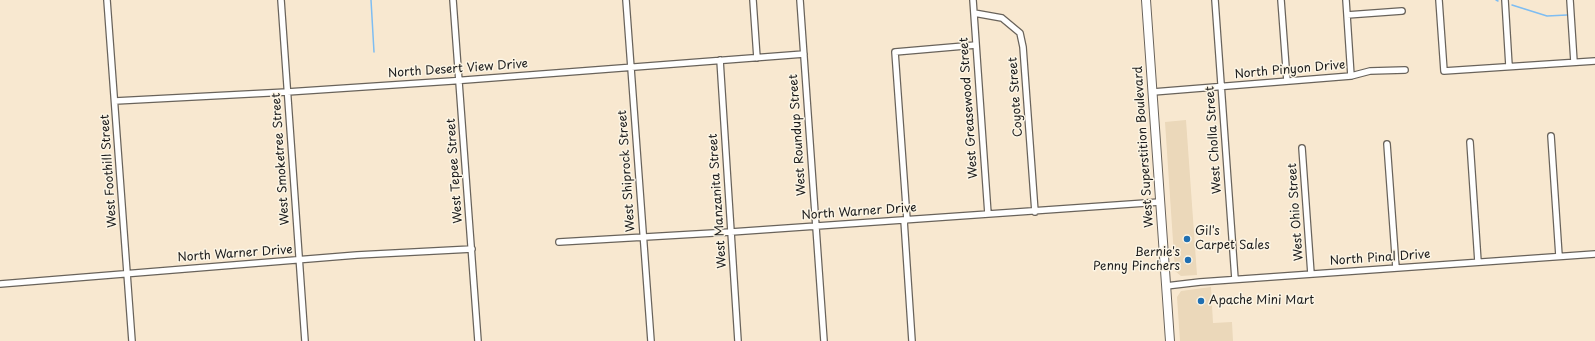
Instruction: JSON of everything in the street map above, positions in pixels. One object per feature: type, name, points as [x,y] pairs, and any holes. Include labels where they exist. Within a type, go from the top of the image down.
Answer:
[{"type":"main road","name":"West Superstition Boulevard","points":[[1146,0],[1170,341]]},
{"type":"street","name":"West Foothill Street","points":[[107,0],[132,341]]},
{"type":"street","name":"West Smoketree Street","points":[[281,0],[305,341]]},
{"type":"street","name":"West Tepee Street","points":[[454,0],[478,341]]},
{"type":"street","name":"West Shiprock Street","points":[[626,0],[651,341]]},
{"type":"street","points":[[753,0],[757,58]]},
{"type":"street","name":"West Roundup Street","points":[[800,0],[824,341]]},
{"type":"street","name":"West Greasewood Street","points":[[973,0],[988,214]]},
{"type":"street","name":"West Cholla Street","points":[[1215,0],[1235,279]]},
{"type":"street","points":[[1281,0],[1287,81]]},
{"type":"street","points":[[1346,0],[1351,76]]},
{"type":"street","points":[[1439,0],[1444,71],[1595,60]]},
{"type":"street","points":[[1505,0],[1509,66]]},
{"type":"street","points":[[1570,0],[1574,62]]},
{"type":"street","points":[[1347,15],[1402,11]]},
{"type":"street","name":"Coyote Street","points":[[974,13],[1002,18],[1020,33],[1023,47],[1035,212]]},
{"type":"street","points":[[912,341],[895,52],[976,45]]},
{"type":"street","name":"North Desert View Drive","points":[[115,101],[459,81],[631,66],[804,54]]},
{"type":"street","name":"West Manzanita Street","points":[[720,60],[738,341]]},
{"type":"street","name":"North Pinyon Drive","points":[[1153,92],[1351,76],[1370,71],[1405,70]]},
{"type":"street","points":[[1551,136],[1559,256]]},
{"type":"street","points":[[1470,142],[1478,262]]},
{"type":"street","points":[[1387,144],[1396,268]]},
{"type":"street","name":"West Ohio Street","points":[[1302,148],[1311,274]]},
{"type":"street","name":"North Warner Drive","points":[[559,242],[643,238],[1035,212],[1160,202]]},
{"type":"street","name":"North Warner Drive","points":[[0,284],[127,273],[472,248]]},
{"type":"street","name":"North Pinal Drive","points":[[1166,286],[1235,279],[1595,254]]},
{"type":"shaded area","points":[[1186,120],[1197,275],[1181,276],[1175,271],[1165,122]]},
{"type":"shaded area","points":[[1211,287],[1213,323],[1232,322],[1233,341],[1180,341],[1177,297],[1181,291]]},
{"type":"waterway","points":[[371,0],[374,52]]},
{"type":"waterway","points":[[1512,5],[1547,16],[1567,15]]},
{"type":"place","name":"Gil's Carpet Sales","points":[[1187,239]]},
{"type":"place","name":"Bernie's Penny Pinchers","points":[[1188,260]]},
{"type":"place","name":"Apache Mini Mart","points":[[1201,301]]}]
